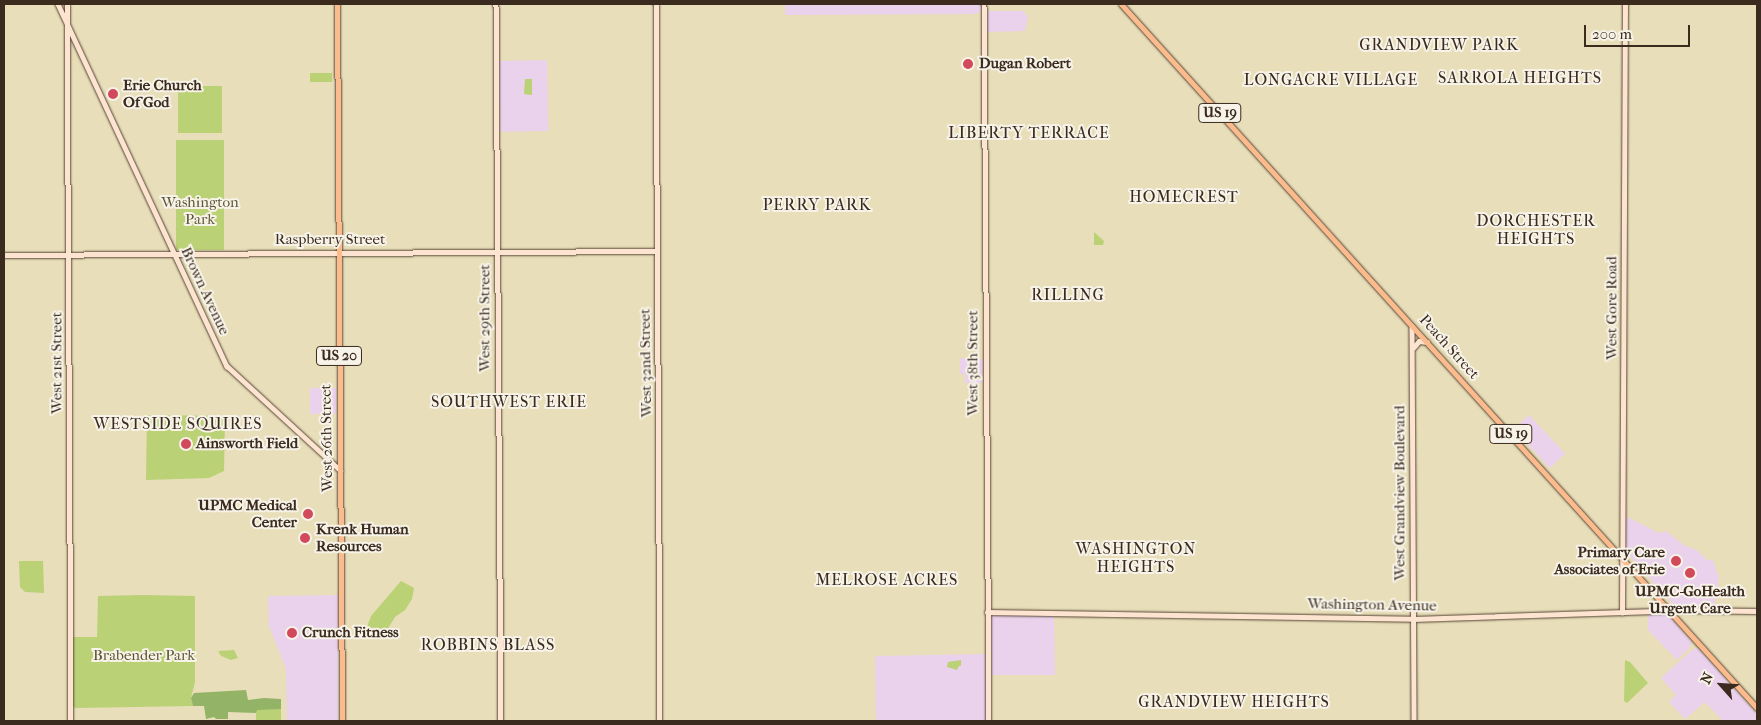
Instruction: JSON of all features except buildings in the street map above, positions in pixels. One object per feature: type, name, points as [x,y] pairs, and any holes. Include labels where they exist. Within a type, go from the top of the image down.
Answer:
[{"type":"main road","name":"West 26th Street","points":[[337,4],[342,721]]},
{"type":"main road","name":"Peach Street","points":[[1121,4],[1757,708]]},
{"type":"street","name":"Brown Avenue","points":[[58,4],[230,370],[340,470]]},
{"type":"street","name":"West 21st Street","points":[[67,4],[71,721]]},
{"type":"street","name":"West 29th Street","points":[[496,4],[501,721]]},
{"type":"street","name":"West 32nd Street","points":[[656,4],[660,420],[660,721]]},
{"type":"street","name":"West 38th Street","points":[[984,4],[989,721]]},
{"type":"street","name":"West Gore Road","points":[[1622,612],[1625,4]]},
{"type":"street","name":"Raspberry Street","points":[[4,255],[657,251]]},
{"type":"street","name":"West Grandview Boulevard","points":[[1412,325],[1414,721]]},
{"type":"street","points":[[1412,350],[1419,341],[1428,342]]},
{"type":"street","name":"Washington Avenue","points":[[987,612],[1413,619],[1670,611],[1757,612]]},
{"type":"shaded area","points":[[785,4],[981,4],[981,10],[977,14],[785,15]]},
{"type":"shaded area","points":[[988,11],[1023,11],[1028,17],[1025,31],[987,32]]},
{"type":"shaded area","points":[[547,60],[548,131],[500,132],[499,61]]},
{"type":"shaded area","points":[[960,358],[983,359],[982,383],[965,383],[965,374],[960,374]]},
{"type":"shaded area","points":[[310,388],[336,388],[336,414],[310,414]]},
{"type":"shaded area","points":[[1529,415],[1565,454],[1550,468],[1514,429]]},
{"type":"shaded area","points":[[1625,516],[1659,533],[1666,531],[1685,546],[1697,550],[1707,560],[1713,560],[1719,578],[1714,608],[1677,606],[1672,603],[1625,551]]},
{"type":"shaded area","points":[[338,595],[338,721],[287,721],[286,669],[269,626],[268,596]]},
{"type":"shaded area","points":[[1648,613],[1668,615],[1691,641],[1690,647],[1677,660],[1648,630]]},
{"type":"shaded area","points":[[991,615],[1054,615],[1055,675],[992,675]]},
{"type":"shaded area","points":[[1698,648],[1757,714],[1757,721],[1723,721],[1705,702],[1685,719],[1669,702],[1676,695],[1661,678],[1693,649]]},
{"type":"shaded area","points":[[985,654],[986,721],[876,721],[875,656]]},
{"type":"green space","points":[[310,73],[332,73],[332,82],[310,82]]},
{"type":"green space","points":[[525,79],[532,79],[532,95],[524,94]]},
{"type":"green space","points":[[178,86],[222,86],[222,133],[178,133]]},
{"type":"green space","name":"Washington Park","points":[[176,140],[224,140],[224,250],[176,250]]},
{"type":"green space","points":[[1094,232],[1104,241],[1103,245],[1094,245]]},
{"type":"green space","name":"Ainsworth Field","points":[[147,415],[225,416],[224,471],[209,478],[146,480]]},
{"type":"green space","points":[[19,561],[43,561],[44,593],[25,592],[20,587]]},
{"type":"green space","points":[[401,581],[414,588],[412,599],[405,610],[395,617],[387,630],[368,630],[371,616]]},
{"type":"green space","name":"Brabender Park","points":[[98,596],[195,596],[195,682],[191,698],[193,706],[75,708],[73,706],[72,637],[97,637]]},
{"type":"green space","points":[[234,650],[238,658],[231,660],[221,656],[218,651]]},
{"type":"green space","points":[[961,660],[961,666],[957,670],[947,667],[948,662]]},
{"type":"green space","points":[[1625,660],[1630,662],[1648,683],[1627,703],[1624,701]]},
{"type":"green space","points":[[246,690],[248,700],[264,698],[281,699],[281,709],[257,710],[256,713],[228,712],[228,719],[216,719],[214,717],[206,719],[204,706],[193,706],[191,698],[194,693]]},
{"type":"green space","points":[[256,709],[281,709],[281,721],[256,721]]},
{"type":"place","name":"Dugan Robert","points":[[968,64]]},
{"type":"place","name":"Erie Church Of God","points":[[113,94]]},
{"type":"place","name":"Ainsworth Field","points":[[186,444]]},
{"type":"place","name":"UPMC Medical Center","points":[[308,514]]},
{"type":"place","name":"Krenk Human Resources","points":[[305,538]]},
{"type":"place","name":"Primary Care Associates of Erie","points":[[1676,561]]},
{"type":"place","name":"UPMC-GoHealth Urgent Care","points":[[1690,573]]},
{"type":"place","name":"Crunch Fitness","points":[[292,633]]},
{"type":"district","name":"GRANDVIEW PARK","points":[[1439,45]]},
{"type":"district","name":"SARROLA HEIGHTS","points":[[1520,78]]},
{"type":"district","name":"LONGACRE VILLAGE","points":[[1331,80]]},
{"type":"district","name":"LIBERTY TERRACE","points":[[1029,133]]},
{"type":"district","name":"HOMECREST","points":[[1184,197]]},
{"type":"district","name":"PERRY PARK","points":[[817,205]]},
{"type":"district","name":"DORCHESTER HEIGHTS","points":[[1536,230]]},
{"type":"district","name":"RILLING","points":[[1068,295]]},
{"type":"district","name":"SOUTHWEST ERIE","points":[[509,402]]},
{"type":"district","name":"WESTSIDE SQUIRES","points":[[178,424]]},
{"type":"district","name":"WASHINGTON HEIGHTS","points":[[1136,558]]},
{"type":"district","name":"MELROSE ACRES","points":[[887,580]]},
{"type":"district","name":"ROBBINS BLASS","points":[[488,645]]},
{"type":"district","name":"GRANDVIEW HEIGHTS","points":[[1234,702]]}]
